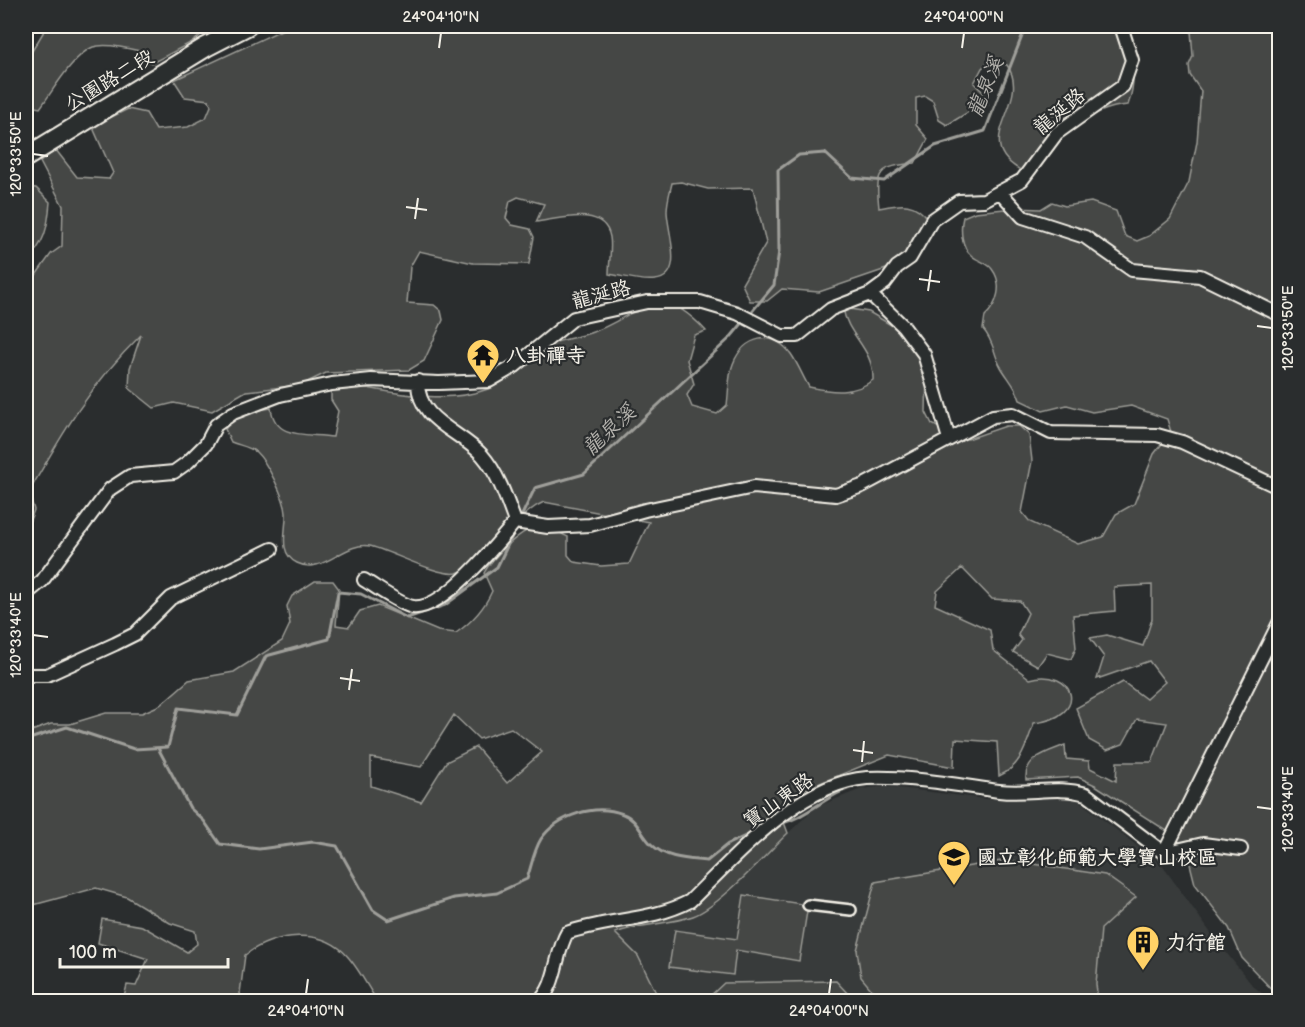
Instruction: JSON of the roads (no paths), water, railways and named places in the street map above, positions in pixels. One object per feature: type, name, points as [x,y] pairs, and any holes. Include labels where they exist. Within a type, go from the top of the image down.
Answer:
[{"type":"main road","name":"公園路二段","points":[[26,157],[206,47],[248,26]]},
{"type":"street","name":"龍涎路","points":[[26,594],[42,581],[111,489],[130,476],[174,472],[206,444],[216,424],[233,413],[280,395],[332,384],[489,381],[515,366],[574,318],[647,302],[700,303],[737,313],[782,336],[796,336],[831,309],[870,294],[885,283],[897,267],[910,258],[932,220],[958,201],[984,200],[1022,180],[1057,134],[1123,86],[1132,60],[1121,26]]},
{"type":"street","points":[[1000,192],[1023,217],[1084,237],[1132,270],[1200,276],[1280,315]]},
{"type":"street","points":[[870,294],[903,326],[924,354],[948,439]]},
{"type":"street","points":[[418,381],[423,404],[435,421],[458,433],[483,456],[503,490],[515,522]]},
{"type":"street","points":[[515,522],[548,527],[590,525],[645,510],[754,487],[836,495],[862,486],[993,416],[1013,414],[1051,433],[1157,435],[1182,442],[1280,488]]},
{"type":"street","points":[[364,580],[412,607],[425,606],[458,585],[492,551],[515,522]]},
{"type":"street","points":[[26,675],[37,677],[47,675],[135,634],[171,598],[272,549]]},
{"type":"street","points":[[1164,853],[1280,621]]},
{"type":"street","name":"寶山東路","points":[[538,1002],[550,985],[559,947],[567,933],[592,924],[675,909],[690,901],[761,832],[803,802],[835,784],[865,778],[903,778],[1006,792],[1072,790],[1086,794],[1164,853]]},
{"type":"street","points":[[1164,853],[1203,844],[1241,849]]},
{"type":"street","points":[[808,905],[851,910]]},
{"type":"waterway","name":"龍泉溪","points":[[749,315],[774,285],[779,251],[778,170],[799,155],[825,153],[852,178],[884,181],[935,146],[985,131],[1026,26]]},
{"type":"waterway","name":"龍泉溪","points":[[520,519],[535,488],[584,474],[730,338],[745,320]]},
{"type":"waterway","name":"龍泉溪","points":[[26,740],[67,727],[134,749],[168,747],[178,708],[237,715],[266,656],[329,639],[338,592],[361,594],[407,618],[445,605],[497,567],[515,530]]},
{"type":"waterway","points":[[158,748],[190,808],[204,821],[220,844],[259,849],[313,842],[337,846],[373,910],[388,920],[454,898],[497,893],[527,879],[541,839],[557,823],[578,813],[601,810],[628,816],[657,849],[663,853],[692,860],[707,861],[728,844],[754,832]]},
{"type":"waterway","points":[[911,785],[940,788]]},
{"type":"waterway","points":[[777,824],[798,817],[836,794],[857,786]]},
{"type":"place","name":"八卦禪寺","points":[[483,384]]},
{"type":"place","name":"國立彰化師範大學寶山校區","points":[[954,886]]},
{"type":"place","name":"力行館","points":[[1143,971]]}]
